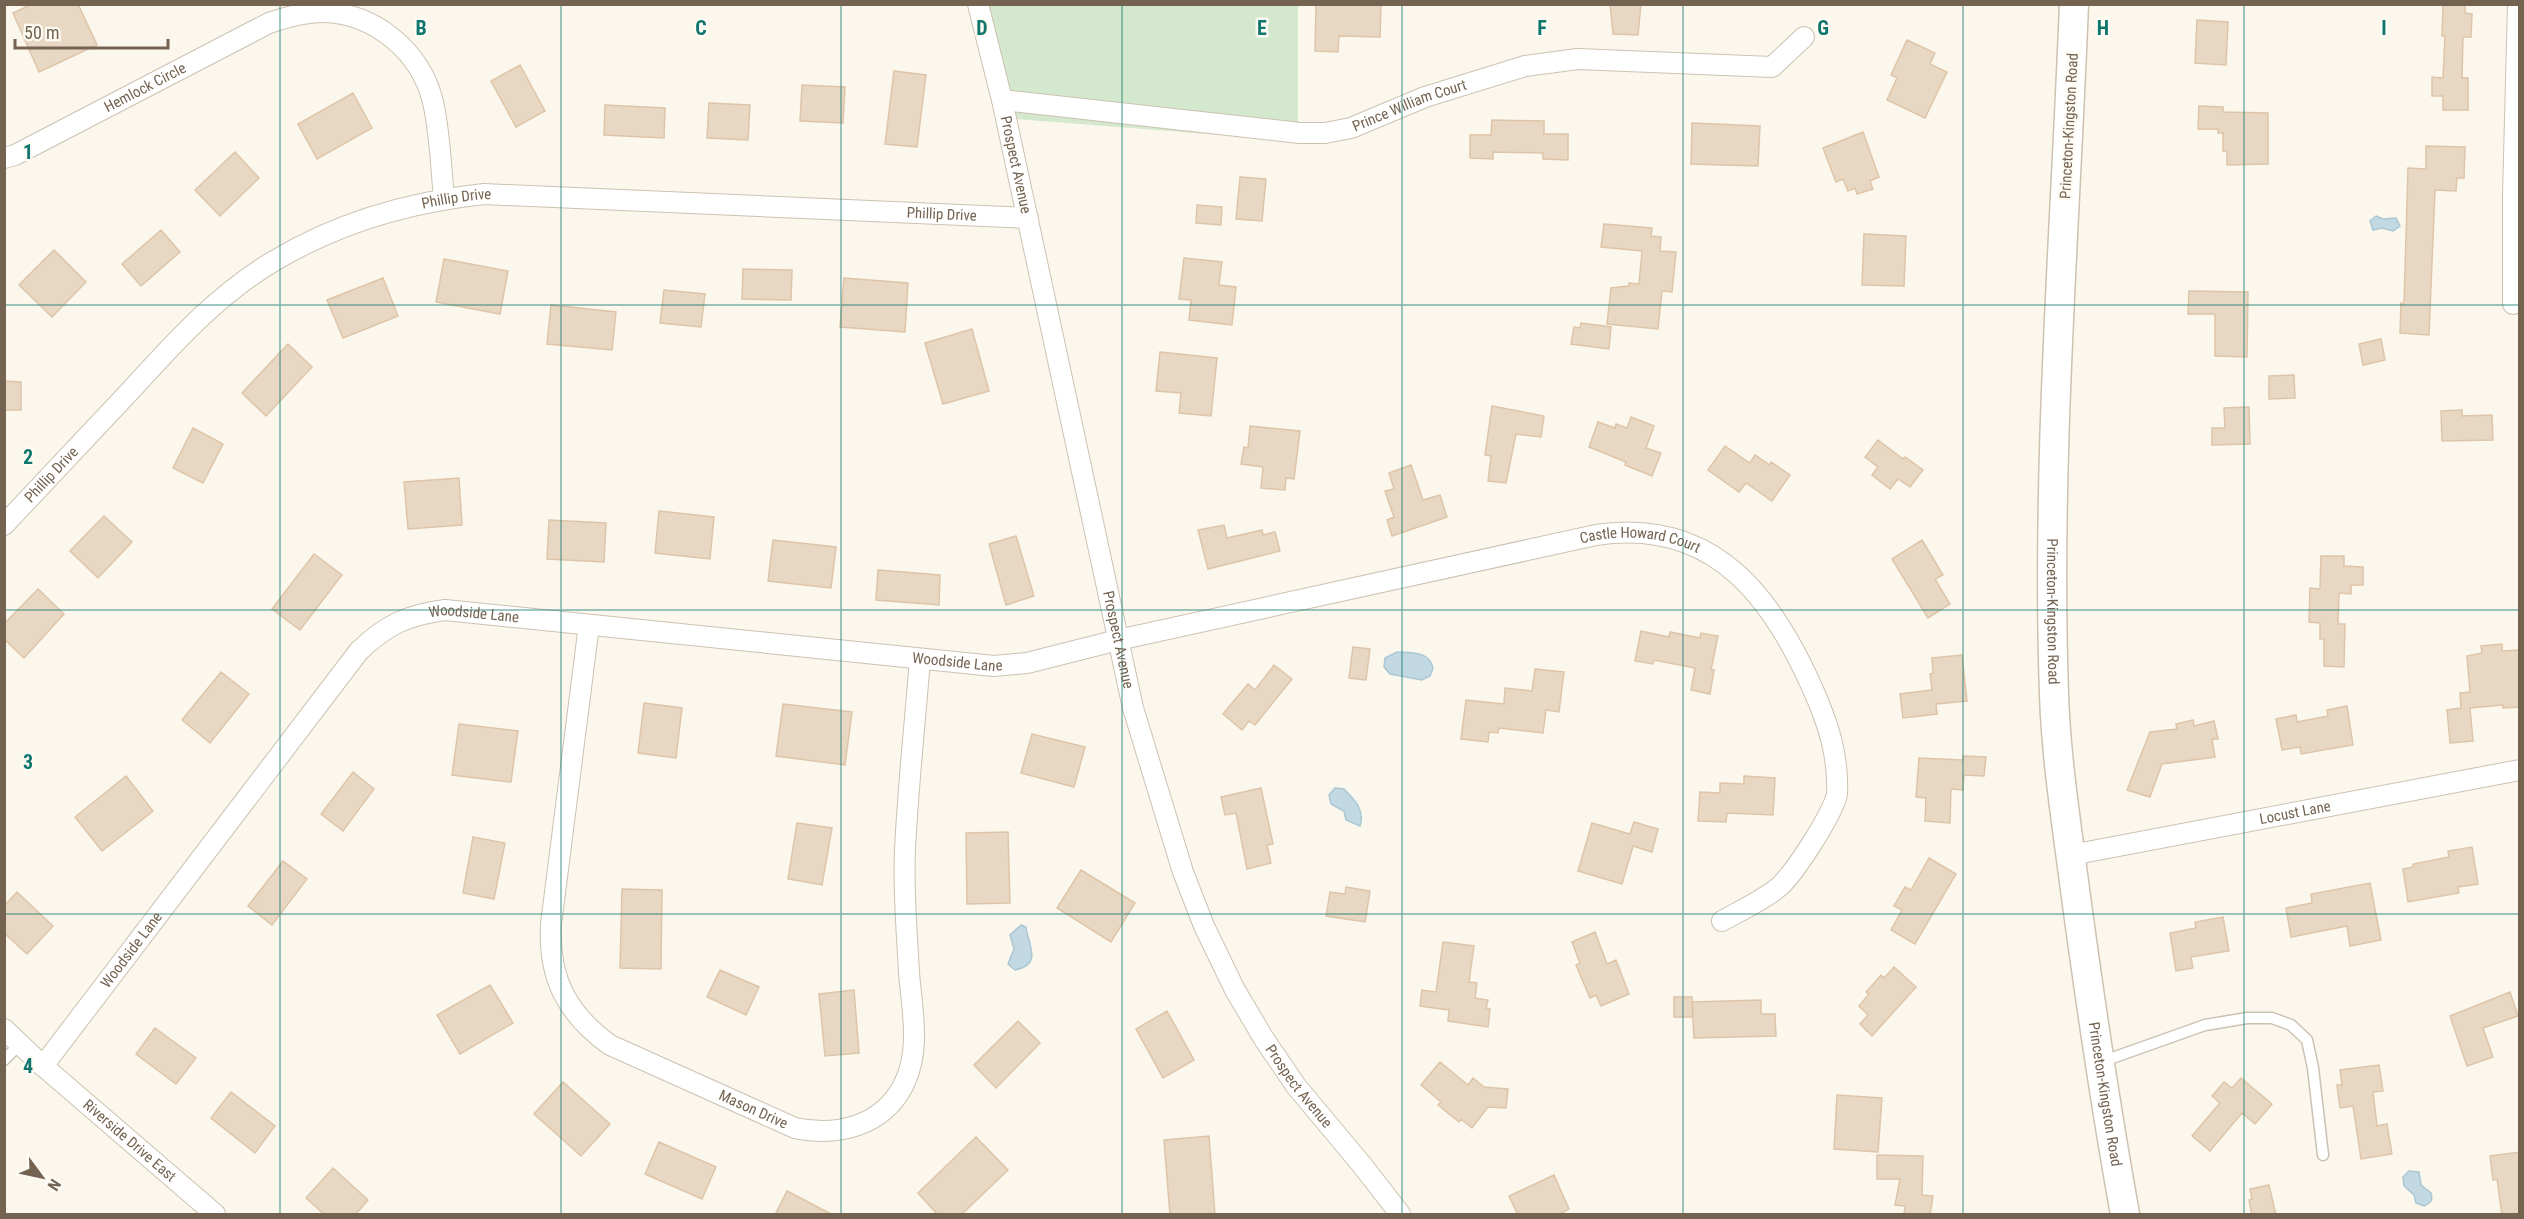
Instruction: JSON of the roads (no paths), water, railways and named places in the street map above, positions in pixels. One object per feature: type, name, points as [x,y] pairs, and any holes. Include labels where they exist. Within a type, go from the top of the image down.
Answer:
[{"type":"main road","name":"Princeton-Kingston Road","points":[[2074,4],[2055,429],[2051,578],[2054,698],[2071,855],[2098,1064],[2124,1215]]},
{"type":"street","name":"Prospect Avenue","points":[[978,4],[1028,218],[1133,708],[1183,872],[1204,926],[1231,981],[1264,1039],[1296,1086],[1400,1215]]},
{"type":"street","points":[[2513,304],[2518,4]]},
{"type":"street","name":"Hemlock Circle","points":[[4,158],[15,155],[269,23],[294,15],[322,12],[348,15],[373,25],[395,39],[412,59],[425,80],[433,103],[444,199]]},
{"type":"street","name":"Prince William Court","points":[[1002,100],[1299,133],[1325,133],[1351,128],[1425,96],[1525,66],[1578,59],[1772,67],[1804,38]]},
{"type":"street","name":"Phillip Drive","points":[[4,525],[184,333],[226,295],[272,262],[314,239],[378,214],[444,199],[484,194],[1028,218]]},
{"type":"street","name":"Castle Howard Court","points":[[1118,640],[1596,535],[1639,532],[1671,537],[1698,547],[1725,562],[1747,581],[1774,616],[1796,651],[1827,724],[1836,756],[1837,796],[1819,833],[1780,886],[1722,921]]},
{"type":"street","name":"Woodside Lane","points":[[43,1066],[359,651],[376,634],[398,621],[421,613],[445,610],[994,666],[1016,664],[1118,640]]},
{"type":"street","name":"Mason Drive","points":[[590,625],[551,924],[553,966],[561,990],[574,1012],[591,1031],[610,1045],[795,1128],[815,1132],[837,1132],[859,1126],[876,1116],[892,1102],[904,1086],[911,1067],[914,1046],[907,941],[905,851],[920,659]]},
{"type":"street","name":"Locust Lane","points":[[2071,855],[2520,770]]},
{"type":"street","name":"Riverside Drive East","points":[[4,1029],[43,1066],[215,1215]]},
{"type":"lane","points":[[2098,1064],[2205,1025],[2247,1018],[2272,1018],[2291,1025],[2307,1040],[2313,1068],[2323,1155]]},
{"type":"lane","points":[[4,1060],[20,1044]]},
{"type":"water","points":[[2376,216],[2383,219],[2396,218],[2400,226],[2393,231],[2382,228],[2373,230],[2370,221]]},
{"type":"water","points":[[1397,652],[1414,653],[1428,658],[1433,668],[1430,676],[1422,680],[1390,674],[1384,667],[1385,658]]},
{"type":"water","points":[[1335,788],[1344,789],[1355,801],[1361,815],[1360,826],[1346,820],[1344,811],[1331,804],[1329,795]]},
{"type":"water","points":[[1021,925],[1026,927],[1032,952],[1029,963],[1015,970],[1008,964],[1014,949],[1010,935]]},
{"type":"water","points":[[2409,1171],[2419,1172],[2421,1185],[2431,1193],[2431,1201],[2424,1206],[2416,1203],[2414,1195],[2404,1186],[2403,1177]]}]
